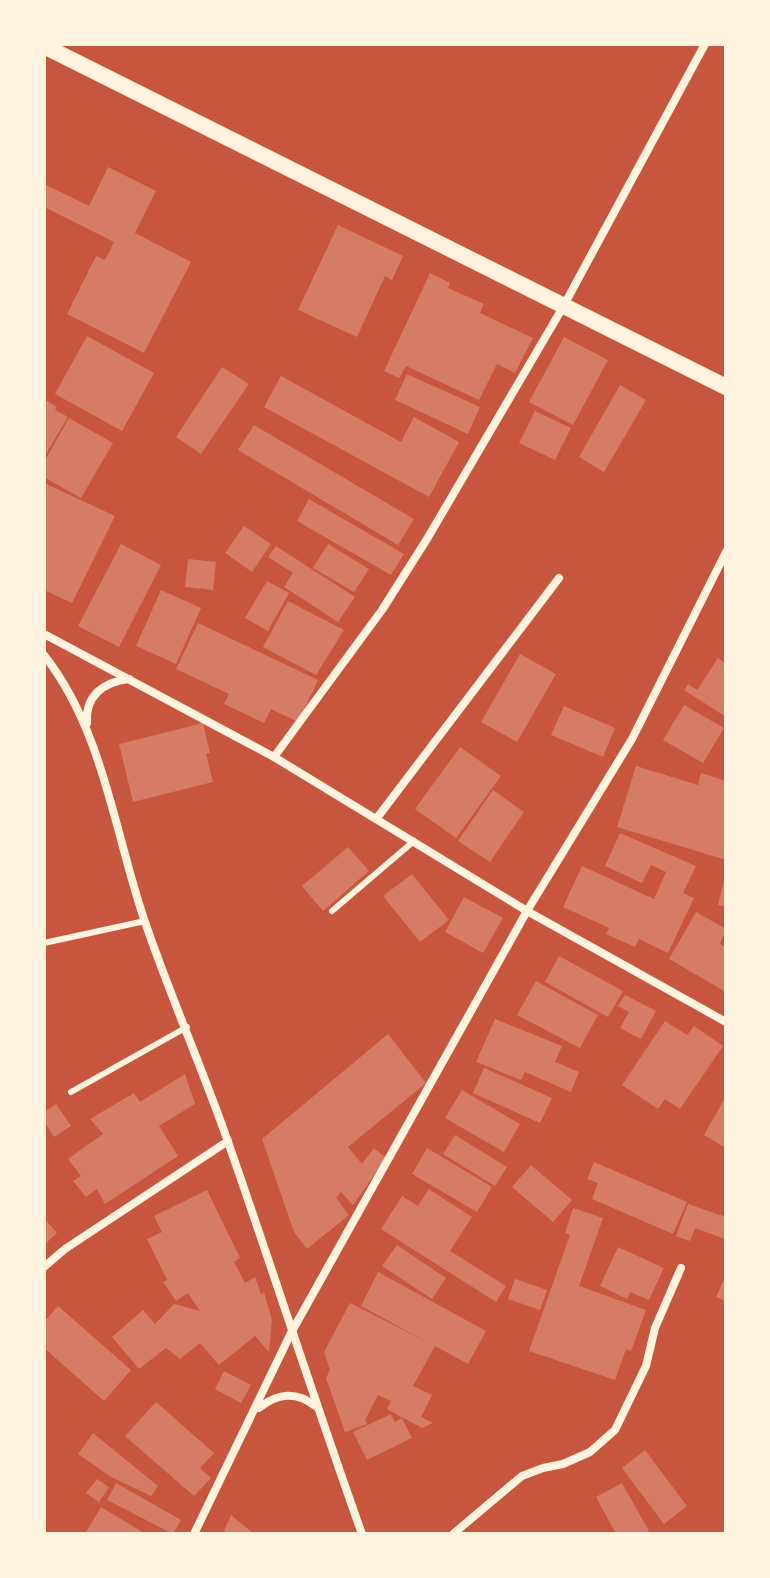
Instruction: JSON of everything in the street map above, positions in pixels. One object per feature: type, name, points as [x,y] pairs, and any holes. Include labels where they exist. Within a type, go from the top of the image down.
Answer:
[{"type":"main road","points":[[44,46],[726,387]]},
{"type":"street","points":[[274,757],[382,610],[563,307],[705,44]]},
{"type":"street","points":[[194,1534],[291,1333],[527,911],[632,739],[726,552]]},
{"type":"street","points":[[377,818],[559,578]]},
{"type":"street","points":[[44,634],[274,757],[527,911],[726,1022]]},
{"type":"street","points":[[45,658],[63,681],[87,728],[145,921],[228,1141],[362,1534]]},
{"type":"street","points":[[87,728],[86,709],[97,690],[115,681],[131,678]]},
{"type":"street","points":[[44,1267],[65,1249],[228,1141]]},
{"type":"street","points":[[453,1534],[522,1476],[590,1452],[615,1430],[646,1366],[655,1328],[681,1268]]},
{"type":"street","points":[[255,1412],[273,1399],[290,1395],[299,1395],[316,1406]]},
{"type":"lane","points":[[332,911],[414,841]]},
{"type":"lane","points":[[44,943],[145,921]]},
{"type":"lane","points":[[71,1092],[187,1027]]},
{"type":"building","points":[[108,167],[156,191],[135,233],[191,262],[144,353],[67,314],[96,256],[105,260],[114,242],[44,207],[44,184],[89,206]]},
{"type":"building","points":[[338,225],[403,256],[392,280],[385,276],[357,337],[298,310]]},
{"type":"building","points":[[430,273],[450,283],[448,288],[484,304],[480,313],[533,338],[515,373],[497,364],[479,400],[406,366],[399,378],[384,371]]},
{"type":"building","points":[[87,336],[154,373],[122,431],[55,394]]},
{"type":"building","points":[[564,337],[608,360],[573,425],[529,402]]},
{"type":"building","points":[[222,367],[249,384],[201,454],[176,437]]},
{"type":"building","points":[[407,374],[480,407],[468,434],[395,400]]},
{"type":"building","points":[[281,376],[401,442],[414,417],[459,442],[429,497],[264,407]]},
{"type":"building","points":[[620,385],[646,400],[604,472],[579,457]]},
{"type":"building","points":[[44,399],[68,417],[44,457]]},
{"type":"building","points":[[535,411],[571,428],[555,460],[519,443]]},
{"type":"building","points":[[69,418],[113,443],[81,498],[44,477],[44,462]]},
{"type":"building","points":[[254,425],[414,519],[398,545],[238,450]]},
{"type":"building","points":[[44,483],[115,516],[72,603],[44,590]]},
{"type":"building","points":[[309,499],[404,554],[391,575],[297,521]]},
{"type":"building","points":[[244,526],[271,544],[252,572],[225,553]]},
{"type":"building","points":[[121,544],[161,565],[119,647],[78,626]]},
{"type":"building","points":[[328,544],[369,569],[354,592],[313,568]]},
{"type":"building","points":[[276,546],[355,597],[338,622],[284,587],[293,573],[268,557]]},
{"type":"building","points":[[188,559],[216,562],[213,590],[185,587]]},
{"type":"building","points":[[267,581],[289,593],[268,631],[245,618]]},
{"type":"building","points":[[161,590],[201,608],[176,664],[136,646]]},
{"type":"building","points":[[288,601],[344,630],[316,675],[263,647]]},
{"type":"building","points":[[198,623],[318,680],[298,722],[271,709],[264,723],[224,704],[229,694],[176,669]]},
{"type":"building","points":[[520,654],[556,674],[517,742],[481,722]]},
{"type":"building","points":[[718,658],[726,664],[726,717],[684,690],[688,684],[697,690]]},
{"type":"building","points":[[684,705],[724,728],[703,763],[663,740]]},
{"type":"building","points":[[564,706],[615,728],[603,757],[551,735]]},
{"type":"building","points":[[203,723],[213,782],[133,802],[119,744]]},
{"type":"building","points":[[460,747],[501,776],[456,838],[415,809]]},
{"type":"building","points":[[636,766],[698,785],[701,773],[726,781],[726,860],[617,827]]},
{"type":"building","points":[[493,790],[524,812],[490,862],[458,841]]},
{"type":"building","points":[[620,833],[696,866],[683,893],[694,898],[668,953],[639,939],[635,947],[606,934],[609,928],[563,907],[582,866],[654,899],[666,872],[651,865],[642,883],[605,866]]},
{"type":"building","points":[[348,847],[369,871],[323,911],[302,886]]},
{"type":"building","points":[[412,874],[449,920],[420,942],[383,896]]},
{"type":"building","points":[[726,876],[726,907],[718,905]]},
{"type":"building","points":[[464,897],[503,918],[483,953],[445,932]]},
{"type":"building","points":[[696,912],[726,929],[720,944],[726,947],[726,992],[669,959]]},
{"type":"building","points":[[559,956],[623,991],[608,1017],[545,982]]},
{"type":"building","points":[[536,981],[598,1015],[580,1048],[517,1015]]},
{"type":"building","points":[[625,995],[656,1011],[641,1039],[620,1028],[629,1012],[618,1006]]},
{"type":"building","points":[[495,1019],[562,1046],[555,1062],[579,1072],[571,1092],[525,1072],[521,1080],[476,1062]]},
{"type":"building","points":[[665,1021],[687,1035],[694,1026],[723,1046],[680,1109],[665,1099],[658,1109],[622,1085]]},
{"type":"building","points":[[388,1034],[426,1083],[348,1147],[362,1164],[374,1148],[386,1158],[353,1205],[341,1192],[336,1198],[349,1215],[307,1249],[294,1232],[262,1139]]},
{"type":"building","points":[[484,1068],[552,1098],[540,1123],[473,1093]]},
{"type":"building","points":[[185,1074],[195,1104],[159,1126],[178,1156],[105,1204],[97,1189],[86,1197],[73,1181],[81,1176],[68,1159],[103,1134],[90,1119],[134,1093],[140,1102]]},
{"type":"building","points":[[462,1090],[520,1124],[504,1152],[445,1118]]},
{"type":"building","points":[[726,1096],[726,1148],[704,1135]]},
{"type":"building","points":[[56,1104],[71,1126],[54,1137],[44,1121],[44,1112]]},
{"type":"building","points":[[455,1135],[507,1167],[495,1186],[443,1154]]},
{"type":"building","points":[[427,1148],[492,1187],[477,1212],[412,1174]]},
{"type":"building","points":[[594,1162],[687,1202],[673,1234],[592,1199],[598,1183],[587,1179]]},
{"type":"building","points":[[531,1165],[572,1200],[553,1222],[512,1187]]},
{"type":"building","points":[[429,1189],[472,1217],[450,1251],[506,1286],[496,1302],[381,1229],[402,1196],[418,1206]]},
{"type":"building","points":[[207,1190],[240,1258],[234,1262],[245,1283],[255,1277],[261,1294],[264,1292],[272,1320],[269,1352],[255,1336],[219,1365],[200,1343],[180,1359],[166,1348],[139,1369],[112,1337],[143,1310],[155,1324],[174,1304],[200,1311],[188,1293],[176,1301],[163,1282],[167,1280],[147,1239],[162,1232],[154,1216]]},
{"type":"building","points":[[688,1204],[726,1217],[725,1239],[695,1228],[690,1241],[676,1236]]},
{"type":"building","points":[[573,1208],[603,1218],[579,1286],[646,1310],[631,1351],[626,1349],[615,1380],[529,1351],[570,1235],[565,1233]]},
{"type":"building","points":[[44,1218],[57,1233],[44,1245]]},
{"type":"building","points":[[397,1245],[446,1278],[432,1299],[382,1266]]},
{"type":"building","points":[[618,1247],[664,1268],[649,1300],[630,1292],[627,1299],[600,1286]]},
{"type":"building","points":[[378,1272],[486,1331],[468,1364],[435,1346],[413,1386],[432,1395],[421,1417],[433,1423],[422,1428],[387,1409],[391,1401],[378,1395],[365,1420],[367,1424],[345,1432],[326,1378],[330,1370],[324,1352],[350,1303],[427,1342],[361,1306]]},
{"type":"building","points":[[726,1275],[726,1301],[716,1297]]},
{"type":"building","points":[[515,1279],[547,1290],[540,1310],[508,1299]]},
{"type":"building","points":[[58,1306],[131,1370],[104,1401],[44,1348],[44,1322]]},
{"type":"building","points":[[224,1371],[251,1385],[241,1403],[215,1389]]},
{"type":"building","points":[[156,1402],[214,1453],[200,1468],[211,1478],[194,1496],[125,1436]]},
{"type":"building","points":[[391,1414],[395,1422],[402,1418],[412,1438],[367,1460],[353,1432]]},
{"type":"building","points":[[93,1433],[158,1486],[151,1496],[111,1477],[78,1454]]},
{"type":"building","points":[[645,1450],[687,1506],[664,1524],[622,1468]]},
{"type":"building","points":[[97,1479],[109,1487],[99,1502],[86,1493]]},
{"type":"building","points":[[116,1483],[181,1520],[173,1534],[107,1500]]},
{"type":"building","points":[[622,1483],[649,1531],[644,1534],[616,1534],[596,1497]]},
{"type":"building","points":[[101,1507],[146,1534],[85,1534]]},
{"type":"building","points":[[231,1515],[254,1534],[228,1534],[224,1531]]}]
